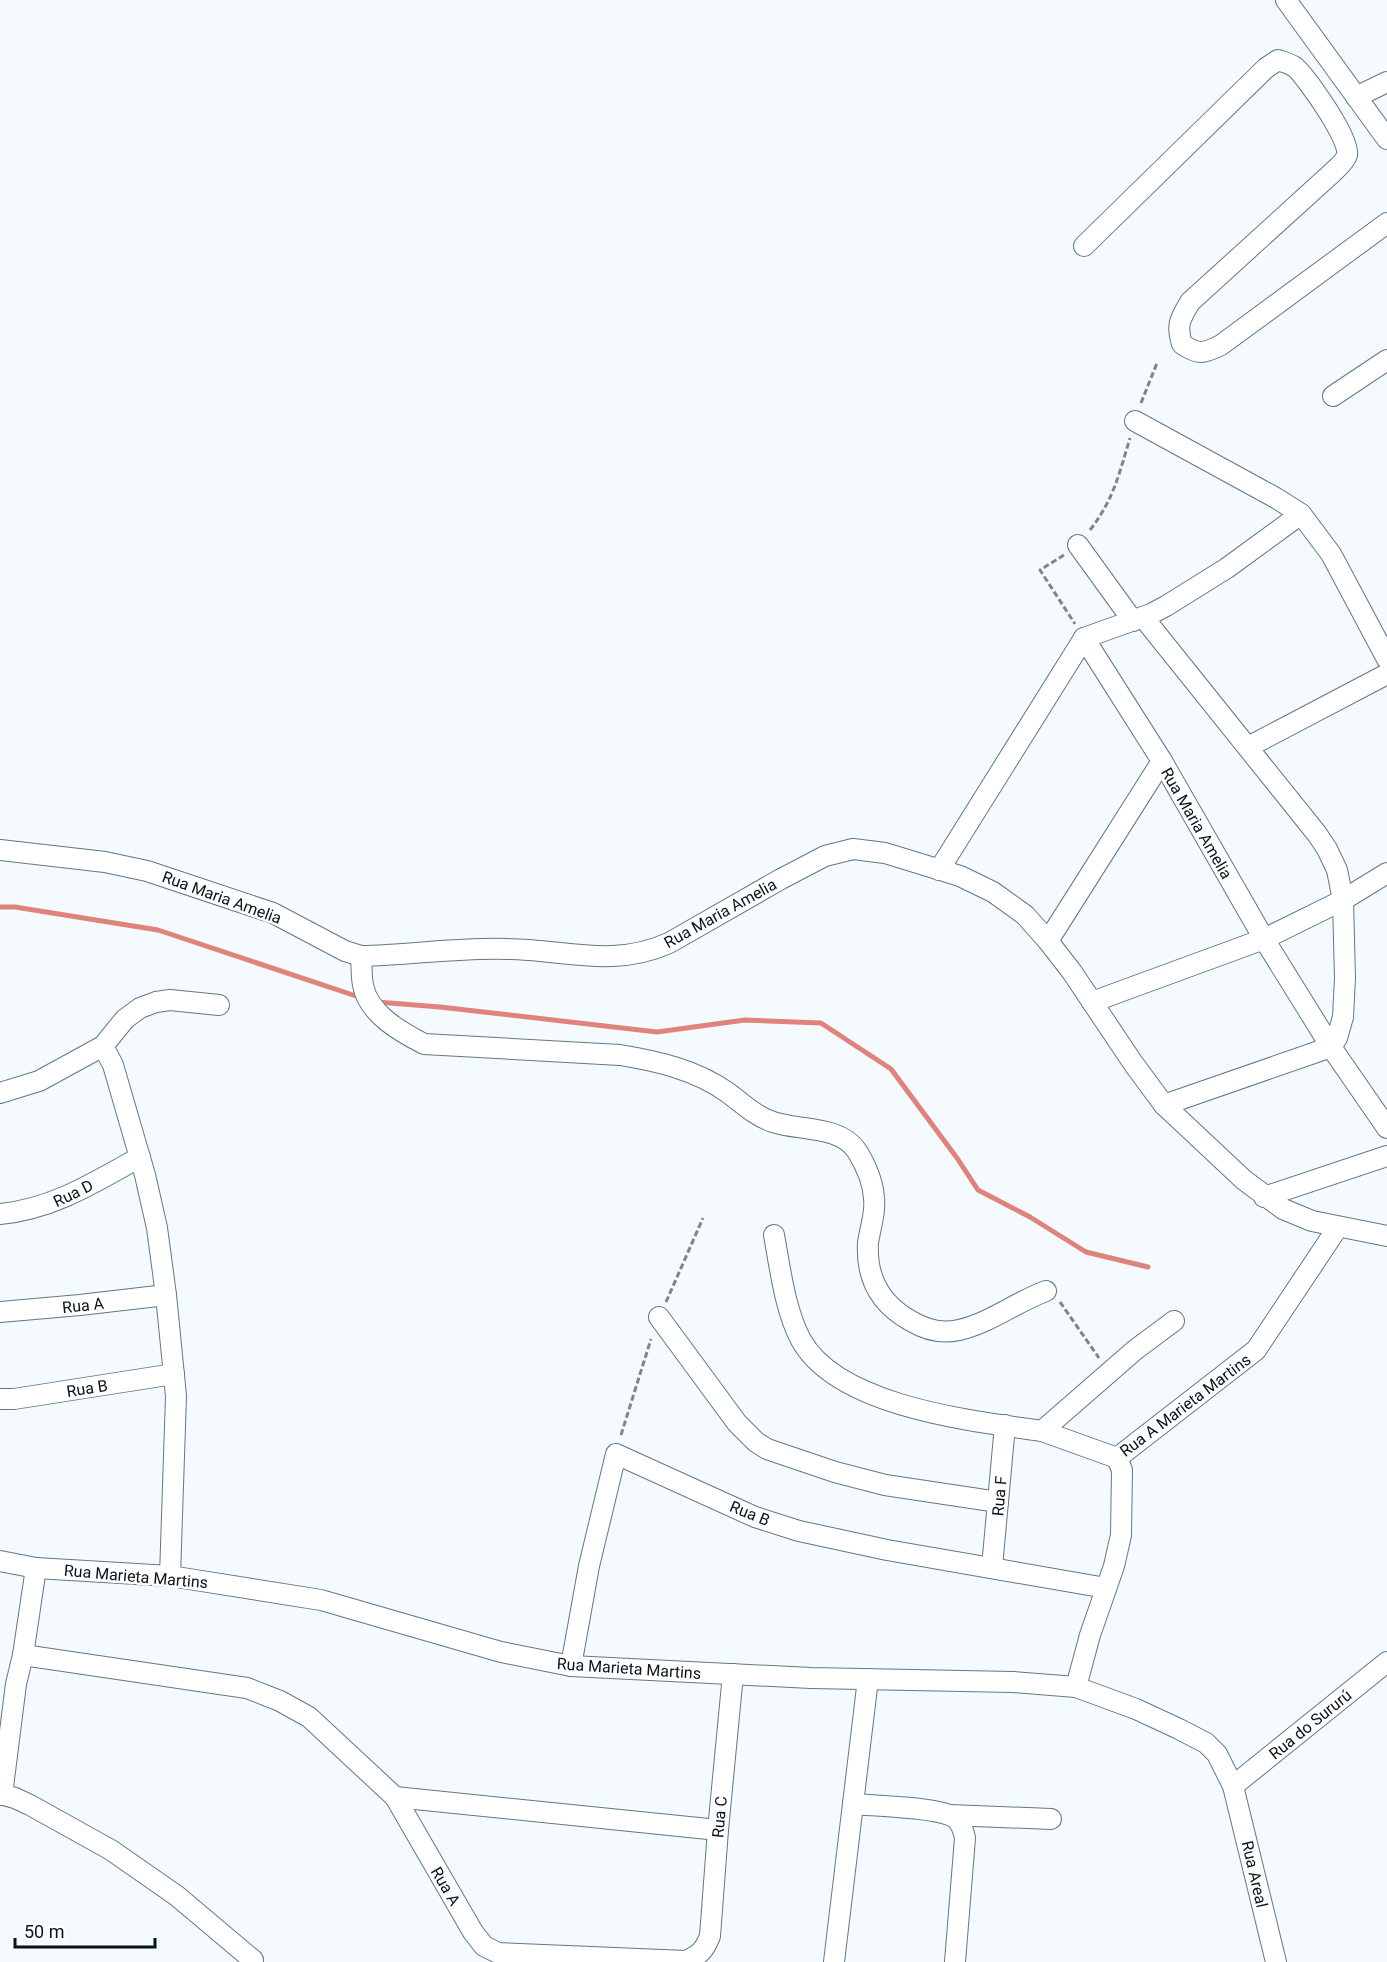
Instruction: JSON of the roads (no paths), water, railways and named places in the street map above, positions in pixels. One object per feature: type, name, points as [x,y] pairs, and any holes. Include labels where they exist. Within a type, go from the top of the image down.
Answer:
[{"type":"street","points":[[1286,0],[1387,140]]},
{"type":"street","points":[[1084,246],[1266,68],[1278,60],[1288,62],[1297,69],[1346,140],[1348,154],[1332,173],[1190,302],[1181,317],[1178,330],[1182,344],[1194,352],[1207,352],[1221,345],[1387,223]]},
{"type":"street","points":[[1356,97],[1387,82]]},
{"type":"street","points":[[1333,396],[1387,360]]},
{"type":"street","points":[[1135,421],[1301,514],[1317,533],[1336,563],[1387,659]]},
{"type":"street","points":[[939,870],[1084,638],[1138,619],[1166,606],[1227,568],[1301,514]]},
{"type":"street","points":[[1078,545],[1248,747],[1327,849],[1337,870],[1343,900],[1345,978],[1343,1017],[1337,1038],[1331,1047],[1164,1105]]},
{"type":"street","name":"Rua Maria Amelia","points":[[1084,638],[1162,761],[1264,939],[1331,1047],[1387,1128]]},
{"type":"street","points":[[1248,747],[1387,674]]},
{"type":"street","points":[[1048,940],[1162,761]]},
{"type":"street","name":"Rua Maria Amelia","points":[[0,850],[105,862],[147,871],[273,913],[345,951],[362,956],[509,949],[604,958],[624,956],[652,950],[669,943],[825,856],[853,849],[874,852],[939,870],[960,876],[993,892],[1025,915],[1048,940],[1164,1105],[1264,1197],[1283,1209],[1312,1221],[1387,1236]]},
{"type":"street","points":[[1092,1002],[1264,939],[1343,900],[1387,873]]},
{"type":"street","points":[[362,956],[363,987],[377,1011],[400,1031],[424,1044],[620,1055],[650,1059],[710,1082],[759,1116],[774,1122],[835,1135],[849,1142],[857,1151],[869,1177],[875,1199],[868,1242],[868,1262],[880,1298],[895,1313],[916,1324],[939,1332],[960,1330],[1046,1291]]},
{"type":"street","points":[[0,1093],[39,1081],[103,1046],[125,1019],[140,1008],[170,1000],[219,1005]]},
{"type":"street","points":[[103,1046],[112,1065],[140,1156],[157,1228],[166,1295],[176,1396],[170,1576]]},
{"type":"street","name":"Rua D","points":[[0,1214],[31,1209],[70,1196],[140,1156]]},
{"type":"street","points":[[1264,1197],[1387,1156]]},
{"type":"street","name":"Rua A Marieta Martins","points":[[774,1235],[783,1287],[801,1340],[824,1366],[847,1383],[900,1403],[939,1414],[1042,1431],[1117,1458],[1256,1350],[1338,1227]]},
{"type":"street","name":"Rua A","points":[[0,1312],[166,1295]]},
{"type":"street","points":[[659,1317],[737,1423],[756,1442],[767,1449],[835,1472],[885,1485],[998,1502]]},
{"type":"street","points":[[1042,1431],[1109,1372],[1174,1321]]},
{"type":"street","name":"Rua B","points":[[0,1399],[14,1399],[174,1374]]},
{"type":"street","name":"Rua F","points":[[992,1567],[1005,1425]]},
{"type":"street","name":"Rua B","points":[[571,1666],[584,1588],[616,1454],[755,1517],[799,1531],[887,1550],[1106,1588]]},
{"type":"street","points":[[1076,1687],[1090,1635],[1118,1552],[1122,1522],[1122,1470],[1117,1458]]},
{"type":"street","name":"Rua Marieta Martins","points":[[0,1562],[36,1568],[170,1576],[321,1600],[501,1652],[571,1666],[868,1679],[1012,1682],[1076,1687],[1136,1709],[1206,1743],[1217,1754],[1233,1786]]},
{"type":"street","points":[[36,1568],[23,1655],[8,1684],[1,1795],[30,1805],[111,1850],[177,1896],[253,1960]]},
{"type":"street","name":"Rua A","points":[[23,1655],[247,1688],[280,1701],[309,1717],[395,1797],[473,1932],[484,1946],[498,1953],[686,1961],[698,1956]]},
{"type":"street","name":"Rua do Sururú","points":[[1233,1786],[1387,1662]]},
{"type":"street","name":"Rua C","points":[[698,1956],[706,1947],[710,1936],[733,1674]]},
{"type":"street","points":[[834,1962],[868,1679]]},
{"type":"street","name":"Rua Areal","points":[[1233,1786],[1276,1962]]},
{"type":"street","points":[[395,1797],[718,1830]]},
{"type":"street","points":[[853,1804],[940,1812],[957,1819],[962,1826],[964,1838],[955,1962]]},
{"type":"street","points":[[950,1815],[1051,1819]]},
{"type":"waterway","points":[[0,907],[15,907],[158,930],[362,998]]},
{"type":"waterway","points":[[377,1002],[657,1032],[745,1020],[821,1023],[891,1069],[978,1190],[1030,1217],[1086,1252],[1148,1267]]}]
